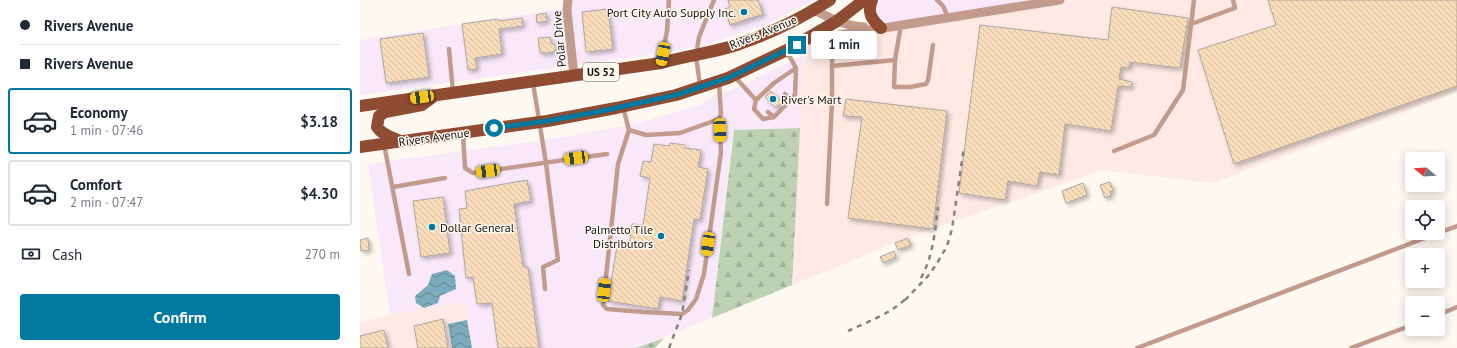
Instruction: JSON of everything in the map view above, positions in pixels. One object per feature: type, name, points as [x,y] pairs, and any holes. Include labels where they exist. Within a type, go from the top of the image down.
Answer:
[{"type":"main road","name":"Rivers Avenue","points":[[360,106],[661,63],[696,56],[742,44],[793,21],[830,0]]},
{"type":"main road","name":"Rivers Avenue","points":[[360,147],[539,122],[676,95],[719,81],[804,41],[837,21],[864,0]]},
{"type":"main road","points":[[872,0],[869,10],[871,16],[881,28]]},
{"type":"main road","points":[[392,143],[376,127],[379,116],[385,112],[422,105],[435,95]]},
{"type":"main road","points":[[360,138],[392,143]]},
{"type":"street","name":"Polar Drive","points":[[568,0],[567,11],[574,75]]},
{"type":"street","points":[[804,41],[901,24],[1060,0]]},
{"type":"street","points":[[814,10],[851,26],[881,28]]},
{"type":"lane","points":[[661,63],[667,31],[669,0]]},
{"type":"lane","points":[[700,87],[696,56],[699,37],[714,0]]},
{"type":"lane","points":[[938,0],[943,6],[948,17]]},
{"type":"lane","points":[[1114,151],[1154,134],[1183,90],[1194,0]]},
{"type":"lane","points":[[1192,24],[1235,8],[1233,0]]},
{"type":"lane","points":[[901,24],[895,60],[894,87],[926,84],[928,80],[933,45]]},
{"type":"lane","points":[[828,204],[832,101],[832,36]]},
{"type":"lane","points":[[449,49],[453,92]]},
{"type":"lane","points":[[786,50],[796,68],[795,95],[774,117],[763,119],[754,109],[757,101],[796,68]]},
{"type":"lane","points":[[832,66],[895,60]]},
{"type":"lane","points":[[733,75],[757,101]]},
{"type":"lane","points":[[533,81],[546,163],[558,260],[543,267],[545,289]]},
{"type":"lane","points":[[623,106],[626,124],[629,130],[618,164],[602,305],[607,309],[682,314],[688,310],[696,300],[704,274],[721,152],[719,81]]},
{"type":"lane","points":[[785,94],[791,100]]},
{"type":"lane","points":[[768,112],[774,117]]},
{"type":"lane","points":[[629,130],[646,135],[680,133],[719,119]]},
{"type":"lane","points":[[463,133],[465,168],[473,173],[606,154]]},
{"type":"lane","points":[[392,143],[393,187],[409,274]]},
{"type":"lane","points":[[393,187],[445,178]]},
{"type":"lane","points":[[1445,230],[1457,226]]},
{"type":"lane","points":[[1137,348],[1420,240]]},
{"type":"lane","points":[[1445,312],[1457,308]]},
{"type":"lane","points":[[1351,348],[1405,328]]},
{"type":"shaded area","points":[[568,0],[814,0],[764,25],[707,44],[670,52],[360,95],[360,40],[567,8]]},
{"type":"shaded area","points":[[878,0],[1059,0],[890,26],[876,13],[875,8]]},
{"type":"shaded area","points":[[1064,0],[1457,0],[1457,92],[1212,183],[1102,170],[912,236],[792,285],[804,41]]},
{"type":"shaded area","points":[[803,55],[800,128],[733,130],[712,318],[636,348],[473,348],[465,302],[390,315],[368,164],[564,137],[635,124],[703,104],[708,98],[738,87]]},
{"type":"shaded area","points":[[465,301],[473,348],[360,348],[360,323],[390,315]]},
{"type":"green space","points":[[800,128],[792,285],[712,318],[734,130]]},
{"type":"green space","points":[[664,338],[655,348],[636,348]]},
{"type":"water","points":[[447,270],[455,276],[456,289],[440,296],[438,303],[424,308],[416,303],[415,296],[428,285],[432,274]]},
{"type":"water","points":[[467,320],[472,348],[452,348],[448,324]]},
{"type":"building","name":"Port City Auto Supply Inc.","points":[[728,0],[758,0],[763,14],[730,25],[725,9],[730,7]]},
{"type":"building","points":[[1268,0],[1457,0],[1457,86],[1234,164],[1198,50],[1276,25]]},
{"type":"building","points":[[1112,7],[1188,18],[1180,68],[1130,62],[1129,68],[1121,67],[1119,79],[1132,82],[1131,87],[1118,86],[1111,131],[1065,124],[1059,175],[1040,172],[1037,186],[1008,181],[1005,200],[959,193],[980,25],[1108,40]]},
{"type":"building","points":[[608,9],[613,49],[586,52],[582,12]]},
{"type":"building","points":[[546,13],[547,21],[537,23],[536,15]]},
{"type":"building","points":[[522,18],[523,26],[499,29],[502,54],[475,58],[477,69],[468,70],[462,24],[497,19],[498,21]]},
{"type":"building","points":[[423,33],[429,77],[386,83],[380,39]]},
{"type":"building","points":[[550,37],[551,44],[555,44],[555,51],[540,53],[538,38]]},
{"type":"building","name":"River's Mart","points":[[771,91],[782,102],[776,108],[765,97]]},
{"type":"building","points":[[846,99],[947,111],[933,229],[848,218],[862,117],[843,116]]},
{"type":"building","name":"Palmetto Tile Distributors","points":[[670,143],[685,145],[685,148],[701,150],[698,167],[708,169],[700,220],[694,219],[682,301],[660,297],[658,309],[608,301],[617,246],[629,248],[632,224],[643,225],[650,178],[640,176],[643,161],[651,162],[654,144],[669,146]]},
{"type":"building","points":[[527,180],[531,201],[514,204],[523,267],[528,267],[539,348],[498,348],[492,303],[477,304],[473,277],[466,278],[459,209],[467,208],[465,191]]},
{"type":"building","points":[[1110,182],[1113,191],[1110,192],[1111,196],[1105,198],[1100,185]]},
{"type":"building","points":[[1083,183],[1087,195],[1066,203],[1062,191]]},
{"type":"building","name":"Dollar General","points":[[443,197],[450,253],[421,257],[413,201]]},
{"type":"building","points":[[368,238],[369,250],[361,251],[360,240]]},
{"type":"building","points":[[908,238],[911,245],[898,250],[895,243]]},
{"type":"building","points":[[894,251],[896,257],[883,263],[880,257]]},
{"type":"building","points":[[443,319],[448,348],[418,348],[414,326]]},
{"type":"building","points":[[384,330],[388,348],[360,348],[360,336]]},
{"type":"railway","points":[[905,300],[928,276],[947,246],[952,229],[964,147]]},
{"type":"railway","points":[[921,278],[931,252],[938,207]]},
{"type":"railway","points":[[669,348],[682,314],[689,270]]},
{"type":"railway","points":[[848,331],[888,312],[908,296]]},
{"type":"place","name":"Port City Auto Supply Inc.","points":[[744,12]]},
{"type":"place","name":"River's Mart","points":[[773,99]]},
{"type":"place","name":"Dollar General","points":[[432,227]]},
{"type":"place","name":"Palmetto Tile Distributors","points":[[661,236]]},
{"type":"route","points":[[494,128],[547,121],[676,95],[728,78],[797,45]]}]
